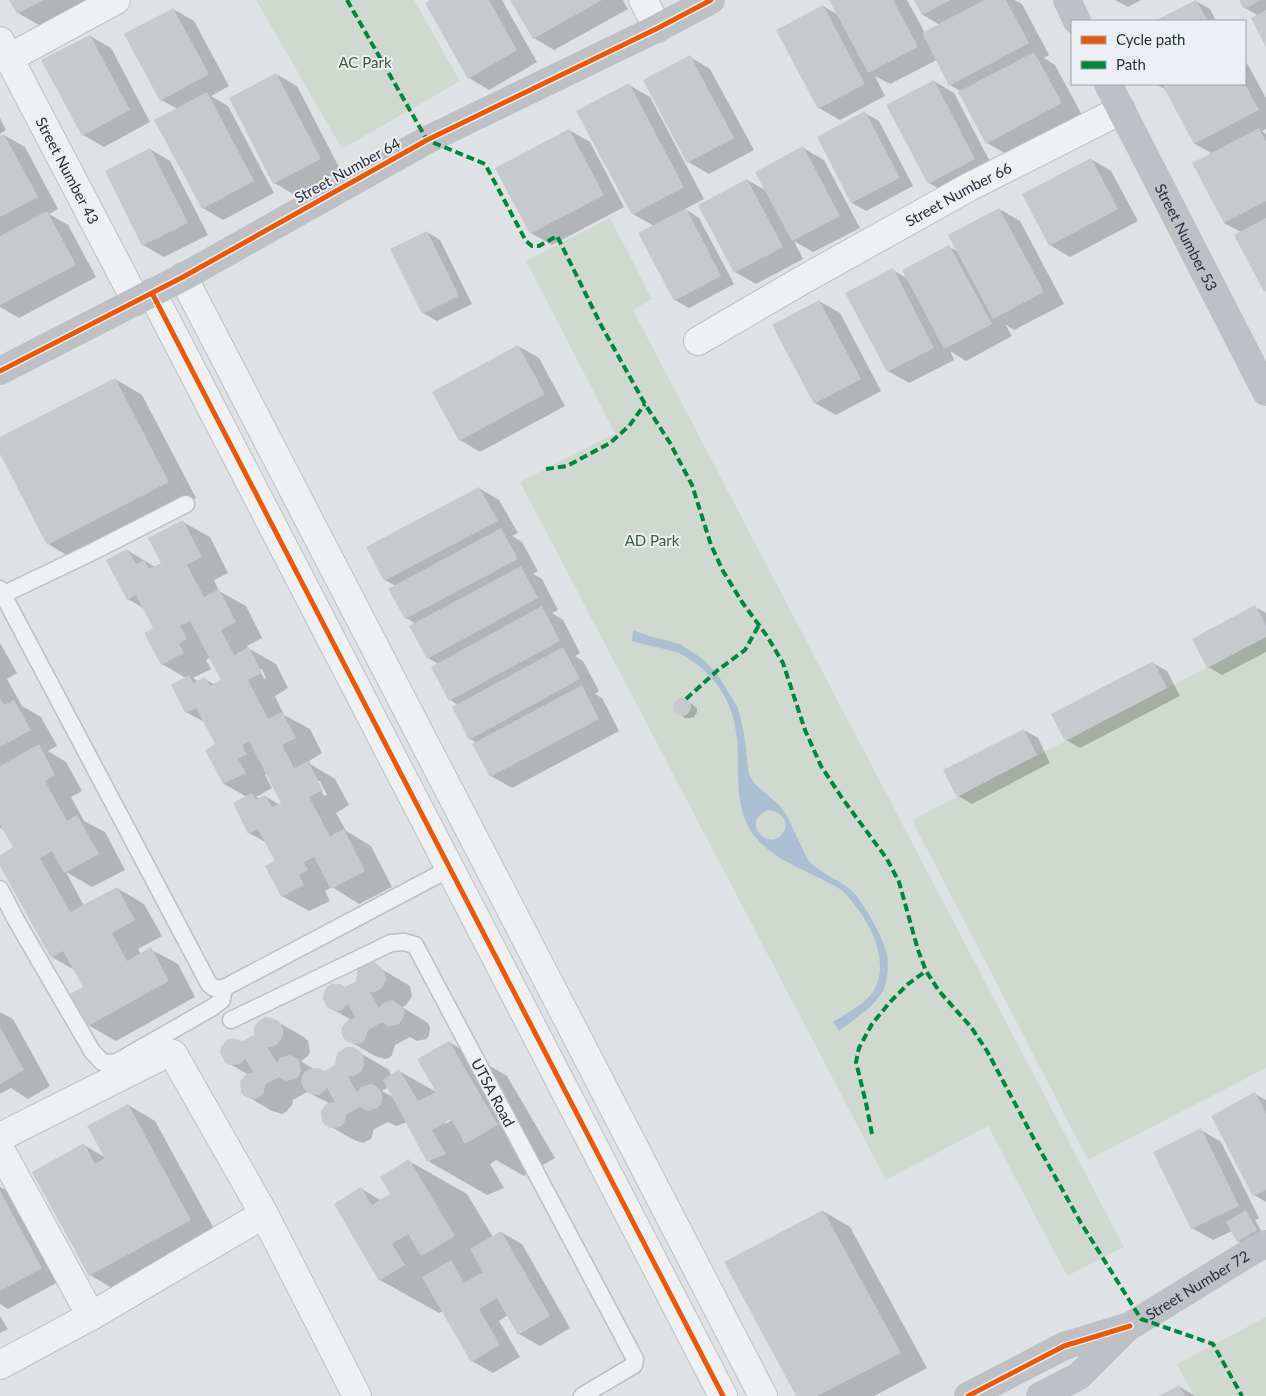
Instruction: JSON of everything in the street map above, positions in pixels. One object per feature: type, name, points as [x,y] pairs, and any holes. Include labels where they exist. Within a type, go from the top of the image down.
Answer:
[{"type":"street","points":[[4,49],[116,0]]},
{"type":"street","points":[[643,0],[658,28]]},
{"type":"street","name":"Street Number 64","points":[[0,371],[183,277],[427,140],[658,28],[711,0]]},
{"type":"street","points":[[1067,0],[1077,20]]},
{"type":"street","name":"Street Number 43","points":[[4,49],[144,297],[449,869],[723,1396]]},
{"type":"street","name":"Street Number 53","points":[[1108,85],[1266,392]]},
{"type":"street","name":"Street Number 66","points":[[698,341],[969,187],[1121,110]]},
{"type":"street","points":[[183,277],[763,1396]]},
{"type":"street","points":[[0,1137],[170,1053],[173,1054],[264,1214],[357,1396]]},
{"type":"street","points":[[0,1150],[91,1316]]},
{"type":"street","points":[[0,1366],[91,1316],[264,1214]]},
{"type":"street","name":"Street Number 72","points":[[1130,1326],[1266,1244]]},
{"type":"street","points":[[968,1396],[1064,1346],[1130,1326]]},
{"type":"street","points":[[1040,1396],[1079,1376],[1130,1326]]},
{"type":"lane","points":[[186,504],[90,553],[1,593],[209,984],[214,988],[224,988],[449,869]]},
{"type":"lane","points":[[0,889],[92,1051],[102,1062],[115,1063],[213,1007],[222,1000],[224,988]]},
{"type":"lane","name":"UTSA Road","points":[[232,1020],[391,944],[404,942],[414,945],[635,1359],[634,1365],[582,1396]]},
{"type":"green space","name":"AC Park","points":[[256,0],[414,0],[460,81],[342,149]]},
{"type":"green space","name":"AD Park","points":[[610,218],[652,299],[633,310],[1124,1247],[1067,1276],[988,1126],[886,1180],[520,482],[615,433],[526,261]]},
{"type":"green space","points":[[1266,637],[1266,1068],[1088,1160],[912,820]]},
{"type":"green space","points":[[1266,1317],[1266,1396],[1194,1396],[1177,1364]]},
{"type":"water","points":[[633,630],[680,644],[704,660],[718,675],[738,708],[744,733],[749,774],[754,783],[779,805],[786,814],[808,860],[818,869],[852,891],[873,921],[888,958],[885,986],[870,1007],[839,1031],[833,1022],[858,1007],[870,996],[877,985],[880,961],[873,935],[867,923],[842,890],[777,856],[756,838],[748,826],[740,802],[736,730],[733,716],[722,692],[714,681],[704,670],[681,654],[632,641]],"holes":[[[768,810],[782,816],[786,823],[784,831],[779,837],[772,839],[760,834],[756,822],[759,816]]]},
{"type":"building","points":[[9,0],[44,0],[17,14]]},
{"type":"building","points":[[430,0],[489,0],[517,50],[468,79],[425,3]]},
{"type":"building","points":[[510,0],[602,0],[533,39]]},
{"type":"building","points":[[829,0],[893,0],[918,47],[868,73]]},
{"type":"building","points":[[914,0],[951,0],[922,15]]},
{"type":"building","points":[[984,0],[1006,0],[1029,43],[949,86],[922,33]]},
{"type":"building","points":[[1196,0],[1207,20],[1157,20]]},
{"type":"building","points":[[1239,0],[1261,0],[1244,9]]},
{"type":"building","points":[[823,5],[865,84],[818,109],[776,30]]},
{"type":"building","points":[[173,8],[209,74],[160,101],[124,34]]},
{"type":"building","points":[[1266,10],[1266,47],[1251,18]]},
{"type":"building","points":[[90,35],[130,110],[82,136],[41,60]]},
{"type":"building","points":[[1034,52],[1062,103],[986,144],[958,92]]},
{"type":"building","points":[[690,55],[734,138],[687,163],[643,80]]},
{"type":"building","points":[[276,73],[321,159],[273,184],[229,98]]},
{"type":"building","points":[[934,80],[975,159],[928,184],[886,105]]},
{"type":"building","points":[[629,83],[684,187],[632,215],[576,111]]},
{"type":"building","points":[[1246,85],[1259,110],[1194,144],[1163,86]]},
{"type":"building","points":[[207,92],[254,181],[202,209],[154,120]]},
{"type":"building","points":[[865,111],[900,178],[851,203],[817,137]]},
{"type":"building","points":[[1259,128],[1266,142],[1266,201],[1224,223],[1192,163]]},
{"type":"building","points":[[569,129],[604,195],[530,234],[495,168]]},
{"type":"building","points":[[4,134],[38,197],[0,217],[0,136]]},
{"type":"building","points":[[803,146],[840,216],[792,241],[755,172]]},
{"type":"building","points":[[150,148],[188,223],[142,246],[105,171]]},
{"type":"building","points":[[1091,158],[1118,209],[1049,246],[1022,194]]},
{"type":"building","points":[[747,179],[783,247],[734,273],[698,205]]},
{"type":"building","points":[[686,208],[721,276],[674,301],[638,233]]},
{"type":"building","points":[[999,208],[1044,292],[993,319],[948,235]]},
{"type":"building","points":[[47,211],[76,265],[0,305],[0,236]]},
{"type":"building","points":[[1266,218],[1266,291],[1264,292],[1234,235]]},
{"type":"building","points":[[427,231],[459,296],[422,314],[390,249]]},
{"type":"building","points":[[949,245],[992,324],[944,349],[902,270]]},
{"type":"building","points":[[893,268],[934,348],[887,372],[845,293]]},
{"type":"building","points":[[819,300],[861,379],[814,404],[772,325]]},
{"type":"building","points":[[518,345],[545,394],[459,441],[432,392]]},
{"type":"building","points":[[115,378],[169,482],[47,545],[0,454],[0,437]]},
{"type":"building","points":[[479,487],[498,521],[384,581],[366,547]]},
{"type":"building","points":[[183,520],[202,557],[187,565],[204,597],[219,589],[236,622],[221,630],[234,655],[249,647],[262,673],[248,680],[268,719],[282,712],[296,738],[282,745],[294,768],[308,761],[323,790],[309,797],[330,836],[344,829],[365,871],[331,889],[314,857],[304,862],[308,870],[299,875],[304,885],[281,897],[265,866],[275,861],[258,829],[248,834],[233,803],[252,793],[256,800],[265,795],[272,807],[281,803],[249,741],[242,745],[247,754],[238,759],[246,773],[223,784],[205,750],[215,744],[196,708],[185,713],[171,685],[189,675],[193,683],[205,677],[210,686],[221,680],[190,621],[180,626],[187,639],[179,644],[184,653],[161,665],[144,633],[153,628],[136,595],[127,600],[106,560],[127,549],[136,564],[144,560],[149,569],[161,563],[148,538]]},
{"type":"building","points":[[501,528],[518,559],[405,619],[388,589]]},
{"type":"building","points":[[521,566],[538,598],[427,659],[409,626]]},
{"type":"building","points":[[1255,605],[1266,625],[1266,637],[1207,668],[1192,639]]},
{"type":"building","points":[[542,606],[560,641],[449,701],[431,667]]},
{"type":"building","points":[[563,647],[580,679],[469,740],[452,707]]},
{"type":"building","points":[[1153,661],[1167,688],[1065,741],[1051,714]]},
{"type":"building","points":[[582,685],[599,719],[490,777],[472,744]]},
{"type":"building","points":[[0,698],[4,705],[14,700],[31,730],[0,747]]},
{"type":"building","points":[[682,698],[688,701],[691,707],[688,713],[682,716],[676,713],[673,707],[676,701]]},
{"type":"building","points":[[1024,729],[1037,755],[957,797],[943,770]]},
{"type":"building","points":[[39,744],[55,775],[45,781],[67,821],[77,815],[99,854],[64,873],[52,851],[40,858],[70,912],[117,887],[135,920],[112,933],[127,961],[151,947],[169,981],[88,1026],[70,994],[83,987],[63,951],[51,958],[0,866],[0,855],[13,847],[0,825],[0,766]]},
{"type":"building","points":[[374,962],[383,969],[386,980],[379,990],[370,992],[379,1008],[383,1003],[393,1000],[404,1010],[404,1015],[399,1024],[389,1027],[382,1022],[368,1030],[362,1043],[352,1043],[346,1041],[341,1032],[342,1027],[349,1019],[356,1018],[348,1004],[342,1010],[337,1011],[327,1007],[323,998],[324,993],[331,984],[341,984],[345,987],[356,981],[358,969]]},
{"type":"building","points":[[265,1017],[277,1020],[283,1029],[281,1040],[276,1045],[267,1047],[277,1063],[280,1058],[290,1055],[299,1060],[301,1070],[296,1079],[286,1081],[279,1077],[266,1084],[263,1094],[254,1099],[244,1096],[241,1092],[240,1081],[246,1074],[253,1072],[245,1059],[240,1064],[229,1065],[225,1062],[220,1052],[221,1047],[228,1039],[233,1038],[243,1041],[254,1035],[256,1024]]},
{"type":"building","points":[[0,1027],[24,1070],[0,1084]]},
{"type":"building","points":[[449,1041],[498,1125],[465,1144],[451,1119],[432,1130],[446,1154],[427,1162],[383,1080],[399,1069],[418,1101],[436,1092],[417,1059]]},
{"type":"building","points":[[347,1047],[353,1047],[358,1050],[362,1053],[364,1059],[362,1070],[358,1074],[348,1076],[357,1093],[361,1087],[371,1084],[380,1090],[382,1100],[377,1108],[368,1111],[360,1107],[347,1114],[344,1123],[340,1127],[330,1128],[322,1121],[321,1111],[327,1103],[335,1102],[327,1088],[321,1094],[316,1095],[306,1091],[301,1082],[302,1076],[309,1069],[320,1068],[324,1071],[335,1065],[337,1053]]},
{"type":"building","points":[[1255,1092],[1266,1113],[1266,1190],[1253,1196],[1211,1116]]},
{"type":"building","points":[[128,1104],[191,1220],[89,1276],[32,1172],[84,1143],[95,1164],[105,1158],[87,1126]]},
{"type":"building","points":[[1201,1128],[1239,1206],[1191,1229],[1153,1152]]},
{"type":"building","points":[[409,1159],[455,1236],[421,1256],[408,1234],[392,1244],[405,1265],[379,1281],[334,1204],[361,1187],[372,1205],[390,1194],[380,1177]]},
{"type":"building","points":[[0,1191],[42,1268],[0,1291]]},
{"type":"building","points":[[823,1210],[901,1353],[817,1396],[796,1396],[724,1262]]},
{"type":"building","points":[[1246,1210],[1257,1230],[1237,1242],[1226,1222]]},
{"type":"building","points":[[501,1231],[550,1316],[518,1335],[497,1298],[479,1309],[500,1345],[471,1362],[422,1277],[451,1260],[464,1283],[483,1272],[470,1249]]},
{"type":"building","points":[[1179,1385],[1185,1396],[1159,1396]]},
{"type":"marked path","points":[[347,0],[427,140],[485,164],[526,241],[532,246],[539,246],[557,236],[602,327],[645,404],[670,443],[692,485],[711,545],[723,571],[783,663],[805,730],[821,766],[887,859],[899,882],[918,950],[926,971],[939,991],[971,1027],[987,1051],[1081,1223],[1141,1319],[1213,1344],[1242,1396]]},
{"type":"marked path","points":[[546,469],[567,466],[610,443],[629,426],[645,404]]},
{"type":"marked path","points":[[686,699],[718,670],[745,650],[759,625]]},
{"type":"marked path","points":[[872,1134],[856,1062],[859,1048],[872,1024],[890,1002],[908,984],[926,971]]},
{"type":"cycle path","points":[[0,371],[183,277],[427,140],[658,28],[711,0]]},
{"type":"cycle path","points":[[152,293],[723,1396]]},
{"type":"cycle path","points":[[968,1396],[1064,1346],[1130,1326]]}]
